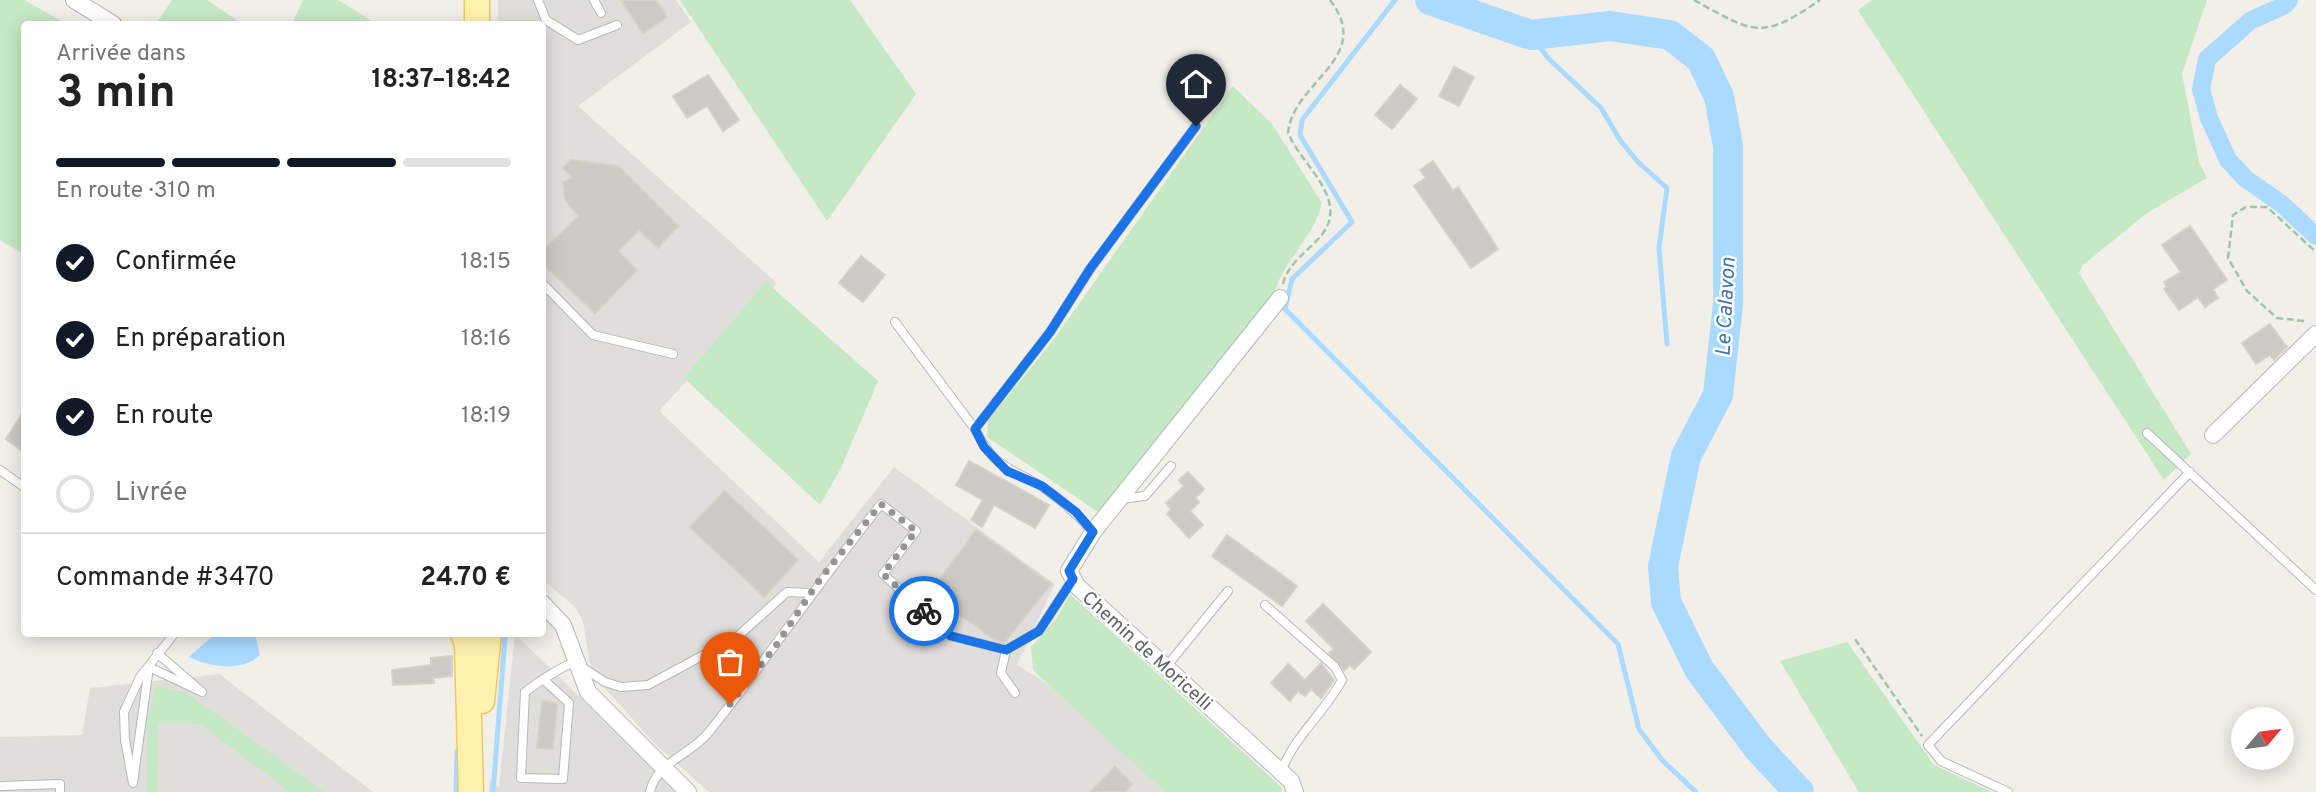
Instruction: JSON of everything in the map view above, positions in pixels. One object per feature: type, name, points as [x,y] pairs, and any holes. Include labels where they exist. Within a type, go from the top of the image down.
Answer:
[{"type":"main road","points":[[477,0],[477,21]]},
{"type":"main road","points":[[464,637],[469,683],[472,792]]},
{"type":"main road","points":[[472,792],[489,637]]},
{"type":"street","points":[[74,0],[108,21]]},
{"type":"street","name":"Chemin de Moricelli","points":[[1280,298],[1093,532],[1069,571],[1073,579],[1281,772],[1291,782],[1295,792]]},
{"type":"street","points":[[2213,435],[2316,334]]},
{"type":"street","points":[[546,607],[563,625],[574,662],[588,692],[688,792]]},
{"type":"lane","points":[[538,0],[546,20],[578,40],[617,25]]},
{"type":"lane","points":[[594,0],[601,13]]},
{"type":"lane","points":[[975,429],[1050,332],[1090,269],[1196,126]]},
{"type":"lane","points":[[546,287],[593,335],[673,354]]},
{"type":"lane","points":[[895,322],[975,429],[984,447],[1007,471],[1042,486],[1076,512],[1093,532]]},
{"type":"lane","points":[[2147,433],[2316,590]]},
{"type":"lane","points":[[1118,500],[1145,496],[1171,466]]},
{"type":"lane","points":[[0,470],[21,485]]},
{"type":"lane","points":[[2008,792],[1941,761],[1928,745],[2189,472]]},
{"type":"lane","points":[[650,792],[652,783],[662,768],[685,755],[707,735],[775,647],[811,593],[881,504],[916,531],[883,574],[951,636],[1006,650],[1039,631],[1073,579]]},
{"type":"lane","points":[[1166,667],[1228,591]]},
{"type":"lane","points":[[543,679],[569,703],[562,779],[520,778],[525,692],[543,679],[574,662],[604,681],[621,688],[649,685],[737,638],[787,592],[811,593]]},
{"type":"lane","points":[[1265,605],[1335,667],[1342,680],[1330,702],[1286,757],[1281,772]]},
{"type":"lane","points":[[134,788],[125,740],[124,712],[129,696],[157,653],[171,637]]},
{"type":"lane","points":[[1006,650],[1001,673],[1015,693]]},
{"type":"lane","points":[[149,667],[202,692],[157,653]]},
{"type":"lane","points":[[134,788],[149,667]]},
{"type":"lane","points":[[0,786],[60,784],[60,792]]},
{"type":"path","points":[[1280,298],[1284,279],[1291,267],[1325,233],[1331,219],[1327,195],[1288,133],[1293,111],[1343,47],[1344,30],[1340,13],[1330,0]]},
{"type":"path","points":[[1694,0],[1748,28],[1761,29],[1781,26],[1820,0]]},
{"type":"path","points":[[2316,252],[2267,207],[2246,207],[2233,215],[2228,258],[2247,291],[2277,318],[2316,322]]},
{"type":"path","points":[[1855,639],[1928,745]]},
{"type":"shaded area","points":[[498,0],[676,0],[691,22],[578,106],[777,283],[659,411],[819,562],[894,467],[1055,584],[1017,665],[1058,690],[1165,792],[709,792],[654,743],[601,684],[590,665],[583,621],[575,607],[546,583],[546,21],[498,21]]},
{"type":"shaded area","points":[[515,637],[518,637],[678,792],[489,792],[489,780],[499,788]]},
{"type":"shaded area","points":[[219,674],[373,792],[0,792],[0,737],[82,735],[90,688]]},
{"type":"green space","points":[[0,0],[24,0],[62,21],[21,21],[21,252],[0,240]]},
{"type":"green space","points":[[172,0],[207,0],[238,21],[158,21]]},
{"type":"green space","points":[[303,0],[338,0],[372,21],[293,21]]},
{"type":"green space","points":[[680,0],[850,0],[916,94],[827,221]]},
{"type":"green space","points":[[1872,0],[2207,0],[2182,74],[2199,162],[2207,178],[2147,213],[2083,265],[2079,273],[2191,454],[2164,480],[1858,10]]},
{"type":"green space","points":[[1233,86],[1272,124],[1322,203],[1318,216],[1284,270],[1274,294],[1098,512],[987,437],[988,420],[1052,342]]},
{"type":"green space","points":[[766,282],[878,381],[841,468],[820,505],[684,378]]},
{"type":"green space","points":[[1070,594],[1281,787],[1282,792],[1165,792],[1033,670],[1031,647],[1056,619]]},
{"type":"green space","points":[[1847,642],[1934,765],[1992,792],[1859,792],[1780,661]]},
{"type":"green space","points":[[156,686],[187,693],[324,792],[290,792],[200,724],[158,723],[157,792],[147,792],[147,724]]},
{"type":"water","points":[[212,637],[256,637],[260,655],[235,666],[215,665],[189,657]]},
{"type":"building","points":[[621,0],[656,0],[667,17],[643,33]]},
{"type":"building","points":[[1454,67],[1474,77],[1459,106],[1439,96]]},
{"type":"building","points":[[708,75],[739,120],[723,131],[707,106],[687,118],[673,96]]},
{"type":"building","points":[[1400,85],[1417,99],[1392,129],[1375,115]]},
{"type":"building","points":[[571,160],[618,166],[678,226],[658,248],[639,230],[618,251],[637,270],[595,313],[546,267],[546,248],[579,216],[565,200],[563,182],[573,178],[563,168]]},
{"type":"building","points":[[1433,161],[1453,191],[1458,187],[1498,249],[1471,268],[1414,186],[1426,178],[1420,170]]},
{"type":"building","points":[[2190,226],[2227,280],[2213,289],[2218,298],[2205,307],[2198,297],[2179,310],[2164,289],[2167,287],[2164,282],[2181,272],[2162,245]]},
{"type":"building","points":[[861,256],[885,275],[863,302],[839,283]]},
{"type":"building","points":[[2270,324],[2287,347],[2274,360],[2270,355],[2256,364],[2242,343]]},
{"type":"building","points":[[21,416],[21,450],[6,439]]},
{"type":"building","points":[[969,461],[1049,505],[1035,528],[994,505],[982,527],[971,520],[983,500],[956,485]]},
{"type":"building","points":[[1188,472],[1204,489],[1195,498],[1199,502],[1190,511],[1203,525],[1189,538],[1167,514],[1171,509],[1166,503],[1184,486],[1179,480]]},
{"type":"building","points":[[725,491],[798,560],[764,597],[690,527]]},
{"type":"building","points":[[976,530],[1051,584],[1004,643],[995,640],[930,593]]},
{"type":"building","points":[[1227,535],[1297,586],[1282,606],[1212,556]]},
{"type":"building","points":[[1323,604],[1371,652],[1354,669],[1350,665],[1344,671],[1329,653],[1334,649],[1306,621]]},
{"type":"building","points":[[452,656],[452,676],[433,678],[434,683],[393,685],[392,670],[431,665],[431,658]]},
{"type":"building","points":[[1321,663],[1334,680],[1321,698],[1311,689],[1305,696],[1298,691],[1290,701],[1271,683],[1288,664],[1305,680]]},
{"type":"building","points":[[542,701],[557,703],[553,749],[537,748]]},
{"type":"building","points":[[1115,767],[1132,784],[1125,792],[1090,792]]},
{"type":"waterway","points":[[1395,0],[1302,120],[1300,135],[1352,222],[1292,279],[1285,309],[1618,644],[1639,729],[1662,760],[1696,792]]},
{"type":"waterway","name":"Le Calavon","points":[[1430,0],[1531,35],[1610,26],[1670,35],[1701,59],[1719,97],[1728,146],[1728,304],[1718,395],[1686,456],[1663,566],[1666,602],[1699,669],[1758,748],[1799,792]]},
{"type":"waterway","points":[[2289,0],[2285,5],[2250,21],[2207,59],[2201,89],[2209,118],[2228,160],[2246,179],[2283,205],[2316,236]]},
{"type":"waterway","points":[[1531,35],[1548,58],[1601,108],[1620,140],[1638,162],[1667,188],[1659,248],[1667,344]]},
{"type":"waterway","points":[[493,792],[505,637]]},
{"type":"waterway","points":[[456,792],[457,751]]},
{"type":"way so far","points":[[730,704],[775,647],[821,578],[881,504],[916,531],[883,574],[924,611]]},
{"type":"route","points":[[924,611],[951,636],[1006,650],[1039,631],[1073,579],[1069,571],[1093,532],[1076,512],[1042,486],[1007,471],[984,447],[975,429],[1050,332],[1090,269],[1196,126]]}]
